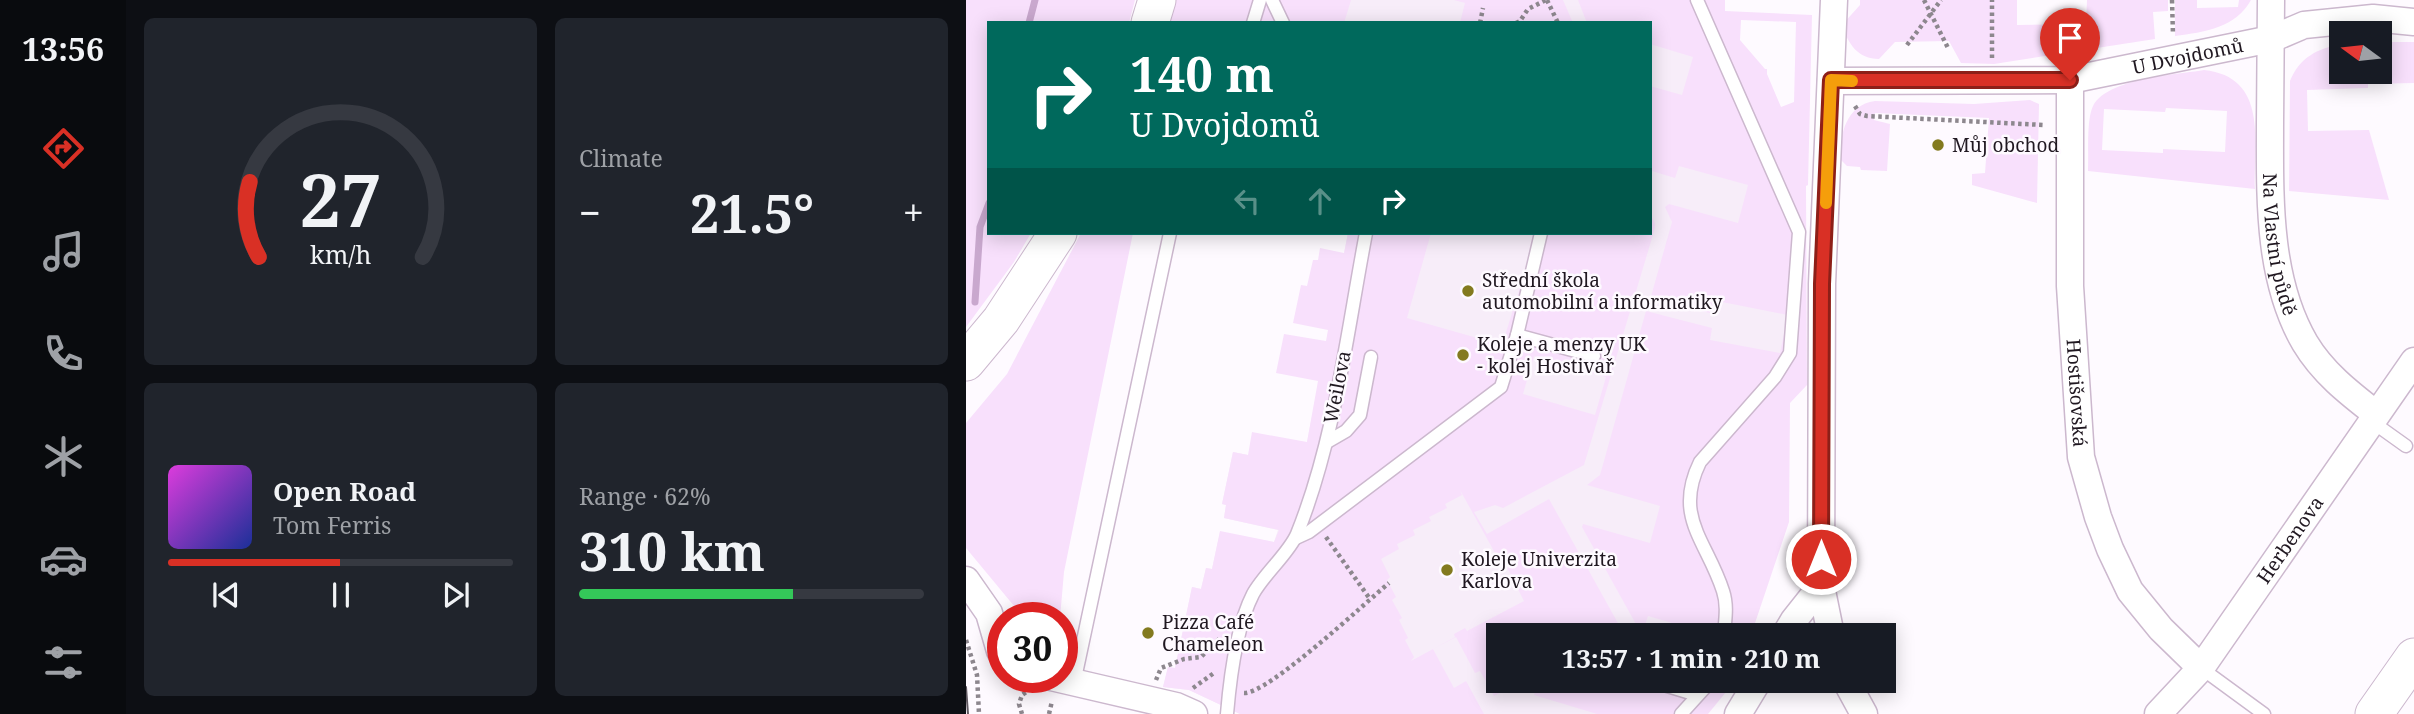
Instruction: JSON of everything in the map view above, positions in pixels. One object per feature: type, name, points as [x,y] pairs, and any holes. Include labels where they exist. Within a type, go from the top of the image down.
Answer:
[{"type":"street","points":[[1151,21],[1157,0]]},
{"type":"street","points":[[1829,623],[1823,591],[1822,284],[1834,0]]},
{"type":"street","name":"Na Vlastní půdě","points":[[2271,0],[2270,187],[2275,247],[2284,287],[2302,336],[2320,364],[2374,418]]},
{"type":"street","name":"U Dvojdomů","points":[[1831,80],[2070,80],[2271,39],[2305,25],[2373,18],[2414,22]]},
{"type":"street","name":"Hostišovská","points":[[2070,80],[2070,286],[2081,457],[2098,517],[2130,592],[2161,629],[2201,668]]},
{"type":"street","points":[[966,362],[1001,320],[1057,235]]},
{"type":"street","name":"Herbenova","points":[[2158,714],[2201,668],[2414,361]]},
{"type":"street","points":[[966,580],[987,610]]},
{"type":"street","points":[[1792,623],[1823,591]]},
{"type":"street","points":[[2374,714],[2414,657]]},
{"type":"street","points":[[1078,692],[1176,706],[1190,703]]},
{"type":"street","points":[[1738,714],[1751,693]]},
{"type":"street","points":[[1853,693],[1864,714]]},
{"type":"lane","points":[[1254,21],[1260,0]]},
{"type":"lane","points":[[1272,0],[1282,21]]},
{"type":"lane","points":[[1697,0],[1799,232],[1790,354],[1774,377],[1700,462],[1689,493],[1693,522],[1724,593],[1727,610],[1725,623]]},
{"type":"lane","points":[[1076,602],[1169,235]]},
{"type":"lane","name":"Weilova","points":[[1227,714],[1241,628],[1253,595],[1296,538],[1326,442],[1366,235]]},
{"type":"lane","name":"Weilova","points":[[1296,538],[1309,532],[1501,387],[1517,335],[1541,235]]},
{"type":"lane","points":[[1517,335],[1594,356]]},
{"type":"lane","points":[[1326,442],[1346,431],[1360,415],[1371,357]]},
{"type":"lane","points":[[2374,418],[2406,446]]},
{"type":"lane","points":[[2201,668],[2264,714]]},
{"type":"lane","points":[[1681,714],[1698,695],[1691,693]]},
{"type":"path","points":[[1520,21],[1528,9],[1546,0],[1557,21]]},
{"type":"path","points":[[1924,0],[1948,48]]},
{"type":"path","points":[[1907,45],[1941,0]]},
{"type":"path","points":[[1992,0],[1992,66]]},
{"type":"path","points":[[2172,0],[2173,40]]},
{"type":"path","points":[[1480,21],[1483,8]]},
{"type":"path","points":[[1855,106],[1860,114],[1867,116],[2043,125]]},
{"type":"path","points":[[1317,525],[1370,599]]},
{"type":"path","points":[[1229,693],[1251,693],[1262,687],[1389,583]]},
{"type":"path","points":[[1145,685],[1156,680],[1161,668],[1184,659],[1201,657],[1217,639],[1228,634],[1226,643]]},
{"type":"path","points":[[966,640],[978,675],[979,714]]},
{"type":"path","points":[[1190,703],[1216,672]]},
{"type":"path","points":[[1022,714],[1019,704],[1023,693]]},
{"type":"shaded area","points":[[966,0],[1135,0],[1130,21],[987,21],[987,235],[1030,235],[1014,262],[966,327]]},
{"type":"shaded area","points":[[1175,0],[1351,0],[1345,21],[1170,21]]},
{"type":"shaded area","name":"Koleje a menzy UK - kolej Hostivař","points":[[1344,0],[1703,0],[1803,236],[1733,623],[1486,623],[1486,693],[1708,693],[1691,714],[1240,714],[1189,690],[1163,687],[1168,667],[1175,668],[1192,587],[1201,589],[1206,568],[1212,569],[1220,532],[1274,542],[1278,530],[1224,518],[1226,505],[1222,504],[1233,452],[1248,455],[1307,442],[1348,235],[1652,235],[1652,21],[1338,21]]},
{"type":"shaded area","points":[[1454,0],[1563,0],[1572,21],[1460,21],[1465,3]]},
{"type":"shaded area","points":[[1578,0],[1725,0],[1725,11],[1812,15],[1806,186],[1807,385],[1790,403],[1789,522],[1755,623],[1672,623],[1648,616],[1646,623],[1635,623],[1582,527],[1583,524],[1650,543],[1660,506],[1587,485],[1600,475],[1646,311],[1712,328],[1710,340],[1780,353],[1788,315],[1717,301],[1715,314],[1650,300],[1672,222],[1665,207],[1669,204],[1738,223],[1748,185],[1679,166],[1675,178],[1652,171],[1652,87],[1682,95],[1693,57],[1652,45],[1652,21],[1586,21]],"holes":[[[1741,20],[1796,22],[1794,102],[1781,107],[1767,69],[1740,40]]]},
{"type":"shaded area","points":[[1860,0],[2017,0],[2017,25],[2086,24],[2087,0],[2168,0],[2168,11],[2153,12],[2155,39],[1994,64],[1961,63],[1949,41],[1895,42],[1879,59],[1860,53],[1847,38],[1842,25],[1860,5]]},
{"type":"shaded area","points":[[2175,0],[2197,0],[2197,8],[2238,7],[2239,0],[2251,0],[2237,17],[2228,23],[2175,36]]},
{"type":"shaded area","points":[[2392,42],[2414,42],[2414,83],[2392,83]]},
{"type":"shaded area","points":[[2329,48],[2329,84],[2368,84],[2368,88],[2307,90],[2308,131],[2369,130],[2389,200],[2289,191],[2290,81],[2304,60]]},
{"type":"shaded area","points":[[2204,70],[2225,75],[2239,85],[2248,98],[2255,132],[2255,189],[2088,171],[2089,120],[2093,106],[2101,97],[2113,89],[2143,79]],"holes":[[[2104,109],[2227,111],[2225,152],[2102,150]]]},
{"type":"shaded area","points":[[2030,100],[2039,104],[2037,203],[1972,185],[1972,174],[1985,173],[1989,118],[1875,113],[1874,120],[1890,124],[1887,171],[1861,170],[1860,167],[1847,166],[1840,159],[1841,140],[1847,122],[1857,108],[1865,104],[1875,101],[1974,104]]},
{"type":"shaded area","points":[[1652,218],[1655,228],[1584,465],[1503,508],[1495,505],[1474,512],[1487,534],[1549,499],[1618,623],[1486,623],[1486,682],[1480,671],[1475,673],[1456,637],[1433,649],[1454,688],[1466,681],[1484,714],[1240,714],[1189,690],[1163,687],[1168,667],[1175,668],[1192,587],[1201,589],[1206,568],[1212,569],[1220,531],[1274,542],[1279,530],[1224,518],[1226,505],[1222,504],[1233,452],[1248,455],[1252,432],[1307,442],[1318,381],[1276,373],[1284,334],[1326,341],[1328,330],[1293,323],[1301,285],[1307,286],[1313,260],[1318,260],[1320,248],[1344,253],[1348,235],[1430,235],[1407,318],[1502,345],[1536,235],[1652,235]],"holes":[[[1534,356],[1606,377],[1595,415],[1523,394]],[[1460,490],[1500,562],[1504,561],[1524,601],[1467,631],[1465,628],[1454,634],[1455,637],[1411,661],[1414,657],[1405,640],[1408,638],[1399,620],[1402,618],[1392,600],[1396,597],[1387,580],[1390,577],[1381,559],[1399,549],[1397,544],[1415,535],[1413,530],[1431,521],[1429,517],[1447,508],[1445,504],[1462,495]]]},
{"type":"shaded area","points":[[1080,235],[1133,235],[1064,572],[1061,602],[1011,602],[966,548],[966,423],[1007,374]]},
{"type":"shaded area","points":[[1725,693],[1708,714],[1597,714],[1534,695]]},
{"type":"waterway","points":[[1030,21],[1035,0]]},
{"type":"waterway","points":[[975,302],[980,227],[987,208]]},
{"type":"tram line","points":[[966,687],[968,714]]},
{"type":"slow traffic","points":[[1826,203],[1831,80],[1852,81]]},
{"type":"place","name":"Můj obchod","points":[[1938,145]]},
{"type":"place","name":"Střední škola automobilní a informatiky","points":[[1468,291]]},
{"type":"place","name":"Koleje a menzy UK - kolej Hostivař","points":[[1463,355]]},
{"type":"place","name":"Koleje Univerzita Karlova","points":[[1447,570]]},
{"type":"place","name":"Pizza Café Chameleon","points":[[1148,633]]},
{"type":"route","points":[[1821,559],[1822,284],[1831,80],[2070,80]]}]
